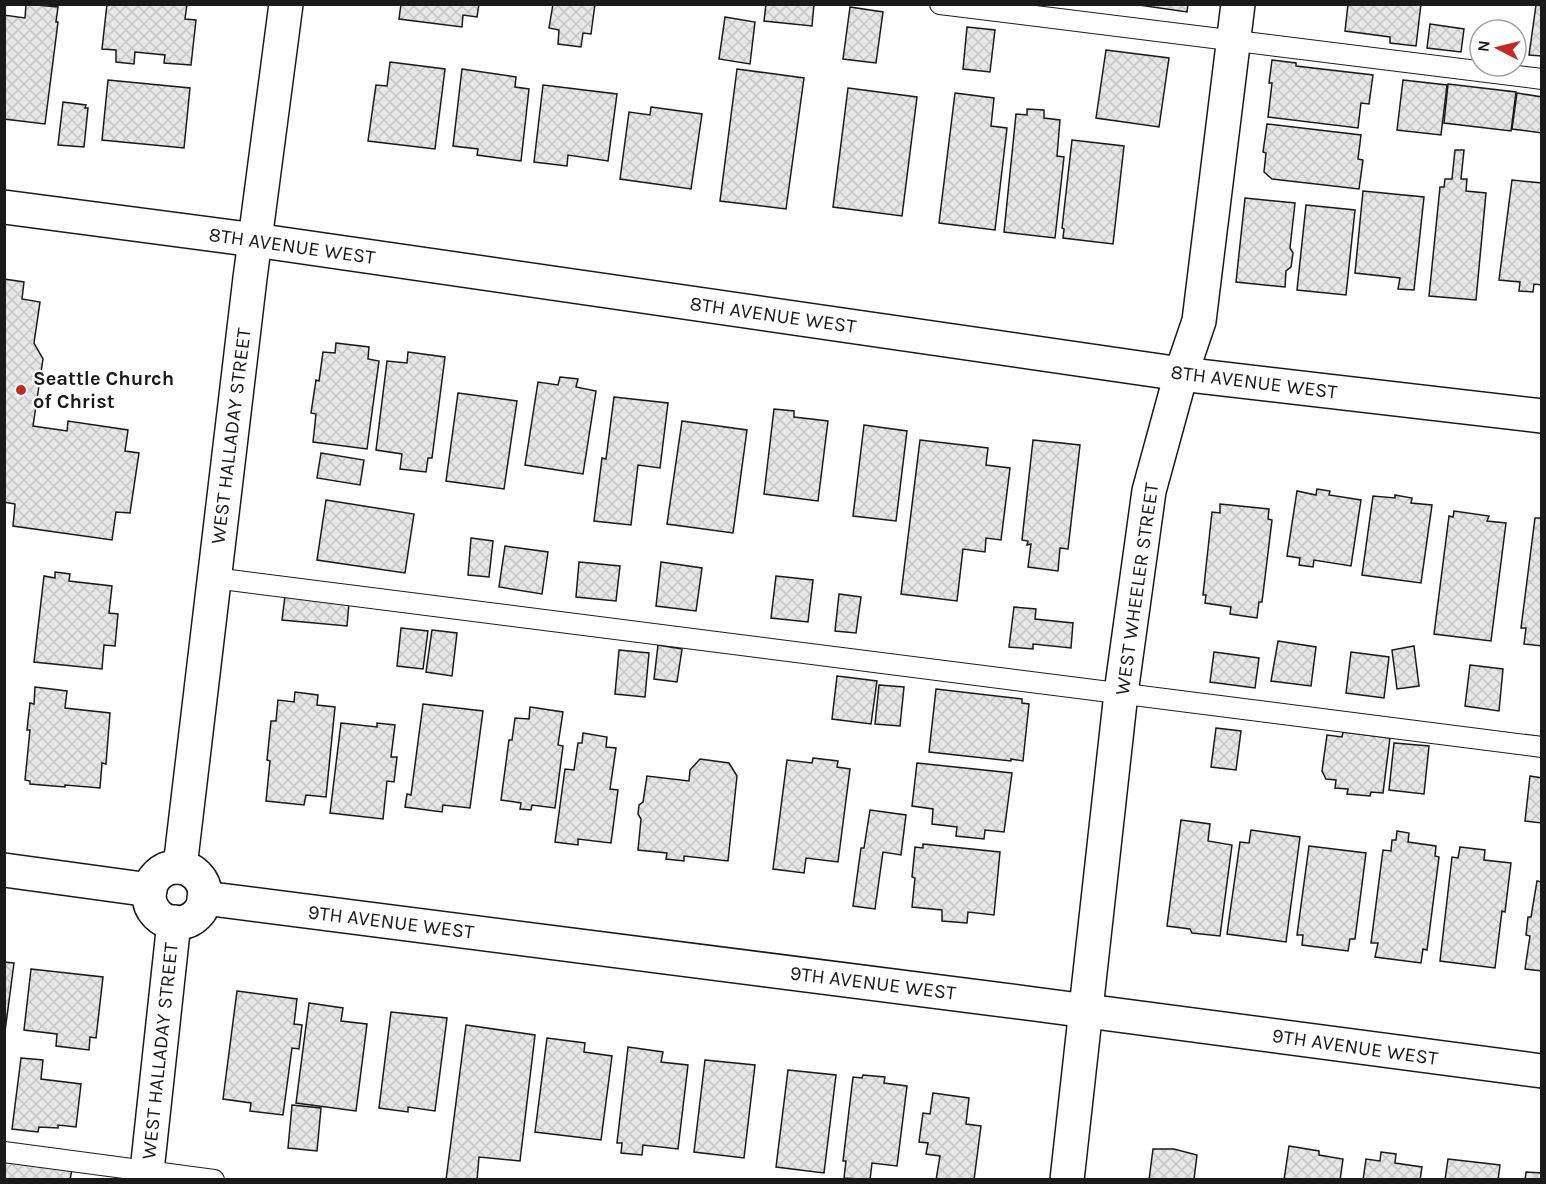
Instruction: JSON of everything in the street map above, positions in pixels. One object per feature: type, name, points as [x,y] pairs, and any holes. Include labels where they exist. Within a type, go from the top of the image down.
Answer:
[{"type":"street","name":"WEST HALLADAY STREET","points":[[180,867],[255,240],[286,4]]},
{"type":"street","name":"WEST WHEELER STREET","points":[[1067,1179],[1121,693],[1149,491],[1181,374],[1199,321],[1238,4]]},
{"type":"street","name":"8TH AVENUE WEST","points":[[4,207],[255,240],[1181,374],[1542,416]]},
{"type":"street","points":[[180,867],[191,871],[198,877],[205,893],[195,916],[187,921],[174,922],[163,918],[156,912],[151,904],[150,885],[163,870],[180,867]]},
{"type":"street","points":[[4,870],[150,890]]},
{"type":"street","name":"9TH AVENUE WEST","points":[[204,898],[1542,1071]]},
{"type":"street","name":"WEST HALLADAY STREET","points":[[146,1175],[174,922]]},
{"type":"lane","points":[[940,4],[1542,79]]},
{"type":"lane","points":[[214,578],[1542,747]]},
{"type":"lane","points":[[4,1152],[146,1175],[214,1179]]},
{"type":"building","points":[[26,4],[58,7],[45,124],[4,119],[4,15],[25,18]]},
{"type":"building","points":[[107,4],[187,4],[185,19],[196,20],[191,65],[164,63],[165,55],[135,52],[134,64],[116,62],[116,50],[102,49]]},
{"type":"building","points":[[401,4],[479,4],[477,17],[463,15],[462,27],[399,19]]},
{"type":"building","points":[[553,4],[595,4],[591,34],[583,33],[581,47],[558,44],[559,30],[549,28]]},
{"type":"building","points":[[766,4],[814,4],[812,26],[764,21]]},
{"type":"building","points":[[1132,4],[1188,4],[1187,12]]},
{"type":"building","points":[[1348,4],[1421,4],[1416,46],[1390,43],[1390,37],[1345,31]]},
{"type":"building","points":[[1536,5],[1542,6],[1542,56],[1529,55]]},
{"type":"building","points":[[850,7],[883,12],[876,63],[843,59]]},
{"type":"building","points":[[725,17],[755,22],[750,64],[719,59]]},
{"type":"building","points":[[1430,24],[1464,29],[1461,52],[1427,48]]},
{"type":"building","points":[[967,27],[995,30],[990,72],[963,69]]},
{"type":"building","points":[[1106,50],[1169,58],[1159,127],[1096,118]]},
{"type":"building","points":[[1272,60],[1296,63],[1296,66],[1373,75],[1369,104],[1361,103],[1358,128],[1268,117]]},
{"type":"building","points":[[390,62],[445,69],[435,149],[368,141],[376,85],[387,86]]},
{"type":"building","points":[[462,69],[516,77],[515,87],[529,89],[521,161],[477,155],[478,149],[453,146]]},
{"type":"building","points":[[737,69],[804,78],[786,209],[720,201]]},
{"type":"building","points":[[108,80],[190,88],[184,148],[102,140]]},
{"type":"building","points":[[1403,80],[1447,85],[1441,135],[1397,130]]},
{"type":"building","points":[[1448,84],[1516,92],[1511,131],[1444,123]]},
{"type":"building","points":[[543,85],[617,94],[608,161],[568,155],[567,166],[534,162]]},
{"type":"building","points":[[848,88],[917,97],[902,216],[833,207]]},
{"type":"building","points":[[955,93],[994,98],[991,126],[1007,128],[995,230],[939,223]]},
{"type":"building","points":[[1517,93],[1542,97],[1542,133],[1512,129]]},
{"type":"building","points":[[63,102],[86,105],[85,108],[88,108],[84,147],[58,145]]},
{"type":"building","points":[[651,107],[702,114],[691,189],[620,179],[629,112],[650,115]]},
{"type":"building","points":[[1027,109],[1044,110],[1044,118],[1060,120],[1057,156],[1064,157],[1055,238],[1004,232],[1016,114],[1027,115]]},
{"type":"building","points":[[1267,124],[1361,135],[1358,159],[1363,160],[1359,189],[1272,179],[1264,172],[1266,153],[1263,152]]},
{"type":"building","points":[[1072,140],[1124,146],[1113,244],[1063,238],[1064,229],[1062,228]]},
{"type":"building","points":[[1455,150],[1464,150],[1461,179],[1467,179],[1466,191],[1486,193],[1476,300],[1429,296],[1440,187],[1444,187],[1445,179],[1452,179]]},
{"type":"building","points":[[1512,180],[1542,183],[1542,285],[1534,284],[1533,292],[1519,291],[1520,282],[1499,280]]},
{"type":"building","points":[[1363,191],[1424,197],[1414,290],[1398,289],[1400,278],[1355,273]]},
{"type":"building","points":[[1245,198],[1295,203],[1290,248],[1293,253],[1291,267],[1286,271],[1285,287],[1236,282]]},
{"type":"building","points":[[1306,205],[1355,210],[1346,295],[1297,290]]},
{"type":"building","name":"Seattle Church of Christ","points":[[4,279],[24,282],[22,299],[40,302],[34,343],[43,359],[33,426],[67,431],[68,421],[128,430],[125,451],[139,453],[130,513],[116,512],[112,540],[13,526],[15,504],[4,502]]},
{"type":"building","points":[[336,343],[369,347],[368,359],[379,361],[367,449],[313,442],[316,414],[311,413],[316,380],[319,381],[323,352],[335,353]]},
{"type":"building","points":[[408,352],[445,357],[432,458],[428,458],[426,472],[400,469],[402,454],[376,450],[387,361],[407,363]]},
{"type":"building","points":[[560,377],[578,379],[576,387],[596,391],[583,474],[525,465],[538,382],[558,385]]},
{"type":"building","points":[[458,393],[517,401],[504,489],[446,481]]},
{"type":"building","points":[[614,397],[668,403],[660,468],[638,465],[631,525],[594,521],[602,458],[606,459]]},
{"type":"building","points":[[774,409],[794,411],[794,417],[828,421],[818,501],[764,494]]},
{"type":"building","points":[[682,421],[747,430],[733,533],[667,524]]},
{"type":"building","points":[[864,425],[907,431],[896,521],[853,516]]},
{"type":"building","points":[[920,440],[988,448],[986,465],[1010,468],[1001,540],[986,538],[985,552],[963,549],[957,601],[901,594]]},
{"type":"building","points":[[1033,440],[1080,445],[1068,549],[1060,548],[1058,571],[1028,567],[1031,544],[1027,545],[1028,541],[1022,540]]},
{"type":"building","points":[[321,453],[364,460],[360,485],[317,478]]},
{"type":"building","points":[[1317,489],[1330,491],[1329,495],[1361,500],[1351,566],[1314,560],[1313,567],[1299,565],[1300,558],[1287,556],[1297,491],[1316,495]]},
{"type":"building","points":[[1395,495],[1412,498],[1411,503],[1432,505],[1421,583],[1362,575],[1373,496],[1395,498]]},
{"type":"building","points":[[326,500],[414,514],[405,573],[317,560]]},
{"type":"building","points":[[1220,504],[1269,509],[1268,519],[1272,520],[1262,602],[1259,602],[1257,618],[1230,614],[1231,607],[1205,603],[1206,595],[1203,595],[1212,512],[1220,513]]},
{"type":"building","points":[[1454,511],[1489,516],[1487,521],[1506,523],[1491,641],[1434,634],[1449,516],[1453,517]]},
{"type":"building","points":[[1535,518],[1542,518],[1542,646],[1524,644],[1526,628],[1521,628]]},
{"type":"building","points":[[471,538],[493,541],[489,577],[468,575]]},
{"type":"building","points":[[505,546],[548,552],[542,594],[499,587]]},
{"type":"building","points":[[579,562],[620,566],[616,601],[576,597]]},
{"type":"building","points":[[661,562],[702,568],[696,611],[656,606]]},
{"type":"building","points":[[55,572],[70,574],[69,581],[112,586],[109,613],[118,614],[115,646],[104,645],[102,669],[34,662],[44,576],[55,578]]},
{"type":"building","points":[[776,576],[813,580],[808,622],[771,618]]},
{"type":"building","points":[[839,594],[861,597],[856,633],[835,631]]},
{"type":"building","points":[[285,596],[349,603],[347,626],[282,620]]},
{"type":"building","points":[[1014,607],[1036,609],[1035,619],[1073,623],[1071,648],[1033,644],[1033,649],[1009,647]]},
{"type":"building","points":[[401,628],[428,631],[423,669],[397,666]]},
{"type":"building","points":[[432,630],[457,633],[452,676],[426,672]]},
{"type":"building","points":[[1278,641],[1316,647],[1311,686],[1271,681]]},
{"type":"building","points":[[658,645],[682,649],[677,682],[654,679]]},
{"type":"building","points":[[1414,646],[1419,686],[1397,689],[1392,650]]},
{"type":"building","points":[[619,650],[649,653],[645,697],[615,694]]},
{"type":"building","points":[[1214,652],[1259,658],[1255,688],[1210,682]]},
{"type":"building","points":[[1351,652],[1389,657],[1384,698],[1346,693]]},
{"type":"building","points":[[1470,665],[1503,669],[1499,711],[1465,706]]},
{"type":"building","points":[[837,676],[877,681],[871,724],[832,719]]},
{"type":"building","points":[[879,685],[904,687],[900,726],[875,724]]},
{"type":"building","points":[[35,687],[67,691],[65,708],[110,713],[106,764],[102,763],[100,788],[30,784],[30,781],[25,780],[30,730],[27,730],[30,703],[34,704]]},
{"type":"building","points":[[936,689],[1022,699],[1022,703],[1029,704],[1023,761],[929,752]]},
{"type":"building","points":[[295,692],[318,695],[317,705],[335,707],[326,797],[306,795],[304,805],[266,801],[271,721],[276,721],[278,700],[294,702]]},
{"type":"building","points":[[423,704],[483,711],[470,808],[443,805],[442,812],[405,807],[407,794],[411,795]]},
{"type":"building","points":[[530,707],[563,712],[558,745],[563,746],[555,808],[532,805],[531,810],[520,809],[521,803],[501,800],[509,740],[512,740],[515,718],[529,719]]},
{"type":"building","points":[[341,723],[377,727],[377,723],[395,725],[391,757],[397,757],[394,782],[387,781],[383,819],[330,813]]},
{"type":"building","points":[[1216,728],[1241,731],[1236,770],[1211,767]]},
{"type":"building","points":[[1343,732],[1390,738],[1383,793],[1371,792],[1370,796],[1347,794],[1348,789],[1335,788],[1336,780],[1326,779],[1322,771],[1327,735],[1342,737]]},
{"type":"building","points":[[583,733],[607,737],[606,747],[616,748],[610,789],[618,790],[611,843],[578,839],[578,845],[555,842],[565,769],[574,770],[578,743],[582,743]]},
{"type":"building","points":[[1394,743],[1429,746],[1424,794],[1389,790]]},
{"type":"building","points":[[813,758],[838,761],[837,767],[850,769],[838,862],[806,858],[804,873],[773,869],[787,760],[812,763]]},
{"type":"building","points":[[700,759],[729,763],[737,776],[728,861],[684,856],[684,861],[666,859],[667,853],[638,850],[641,819],[638,814],[639,805],[643,802],[647,776],[689,781],[690,770]]},
{"type":"building","points":[[917,763],[1012,773],[1004,832],[985,830],[984,839],[956,836],[957,827],[932,824],[933,809],[912,806]]},
{"type":"building","points":[[1530,776],[1542,778],[1542,823],[1525,821]]},
{"type":"building","points":[[870,810],[906,815],[901,855],[883,852],[875,909],[853,906],[861,848],[864,848]]},
{"type":"building","points":[[1181,820],[1210,824],[1208,841],[1232,845],[1220,936],[1192,933],[1190,929],[1167,926]]},
{"type":"building","points":[[1251,830],[1300,837],[1286,942],[1227,934],[1240,842],[1249,843]]},
{"type":"building","points":[[1397,831],[1409,833],[1408,842],[1436,846],[1435,856],[1439,857],[1427,950],[1423,949],[1421,963],[1375,957],[1378,943],[1371,943],[1383,850],[1391,851],[1392,840],[1396,840]]},
{"type":"building","points":[[923,844],[1000,852],[994,915],[968,912],[967,923],[942,921],[942,910],[912,907],[915,847],[923,848]]},
{"type":"building","points":[[1309,846],[1366,853],[1355,939],[1350,939],[1348,951],[1302,945],[1303,935],[1297,935]]},
{"type":"building","points":[[1460,847],[1485,850],[1484,860],[1511,863],[1495,968],[1440,961],[1452,857],[1458,858]]},
{"type":"building","points":[[1537,881],[1542,882],[1542,971],[1525,969],[1530,936],[1526,935],[1528,917],[1531,917]]},
{"type":"building","points":[[4,962],[14,963],[4,1039]]},
{"type":"building","points":[[31,969],[103,977],[96,1038],[90,1037],[89,1050],[56,1046],[57,1034],[24,1030]]},
{"type":"building","points":[[237,991],[297,999],[294,1024],[302,1025],[299,1049],[292,1048],[283,1115],[250,1111],[251,1103],[223,1099]]},
{"type":"building","points":[[309,1003],[343,1008],[341,1021],[367,1024],[356,1111],[296,1103]]},
{"type":"building","points":[[391,1012],[447,1018],[435,1111],[408,1107],[408,1112],[379,1108]]},
{"type":"building","points":[[466,1025],[535,1035],[520,1161],[479,1157],[477,1180],[446,1180]]},
{"type":"building","points":[[547,1038],[585,1043],[584,1052],[612,1056],[601,1140],[535,1132]]},
{"type":"building","points":[[628,1047],[663,1052],[661,1062],[688,1065],[678,1149],[643,1145],[642,1155],[621,1153],[622,1143],[617,1143]]},
{"type":"building","points":[[21,1058],[43,1060],[41,1079],[81,1084],[76,1127],[58,1125],[58,1128],[39,1127],[38,1132],[12,1129]]},
{"type":"building","points":[[705,1060],[755,1065],[744,1158],[694,1152]]},
{"type":"building","points":[[788,1070],[836,1075],[824,1173],[776,1167]]},
{"type":"building","points":[[863,1075],[885,1077],[884,1083],[907,1086],[897,1166],[872,1163],[870,1180],[844,1178],[846,1161],[843,1161],[853,1077],[862,1078]]},
{"type":"building","points":[[933,1093],[969,1098],[966,1124],[981,1126],[974,1180],[936,1180],[940,1156],[926,1154],[928,1143],[919,1142],[923,1113],[930,1114]]},
{"type":"building","points":[[292,1105],[321,1108],[317,1151],[288,1148]]},
{"type":"building","points":[[1289,1146],[1319,1151],[1319,1155],[1343,1159],[1340,1180],[1284,1180]]},
{"type":"building","points":[[1153,1149],[1174,1149],[1197,1155],[1194,1179],[1196,1180],[1149,1180]]},
{"type":"building","points":[[1381,1152],[1396,1154],[1395,1163],[1422,1167],[1420,1180],[1363,1180],[1366,1159],[1380,1161]]},
{"type":"building","points":[[4,1159],[72,1169],[70,1180],[4,1180]]},
{"type":"building","points":[[1448,1159],[1500,1165],[1498,1180],[1445,1180]]},
{"type":"building","points":[[1526,1172],[1542,1173],[1542,1180],[1525,1180]]},
{"type":"place","name":"Seattle Church of Christ","points":[[21,390]]}]
